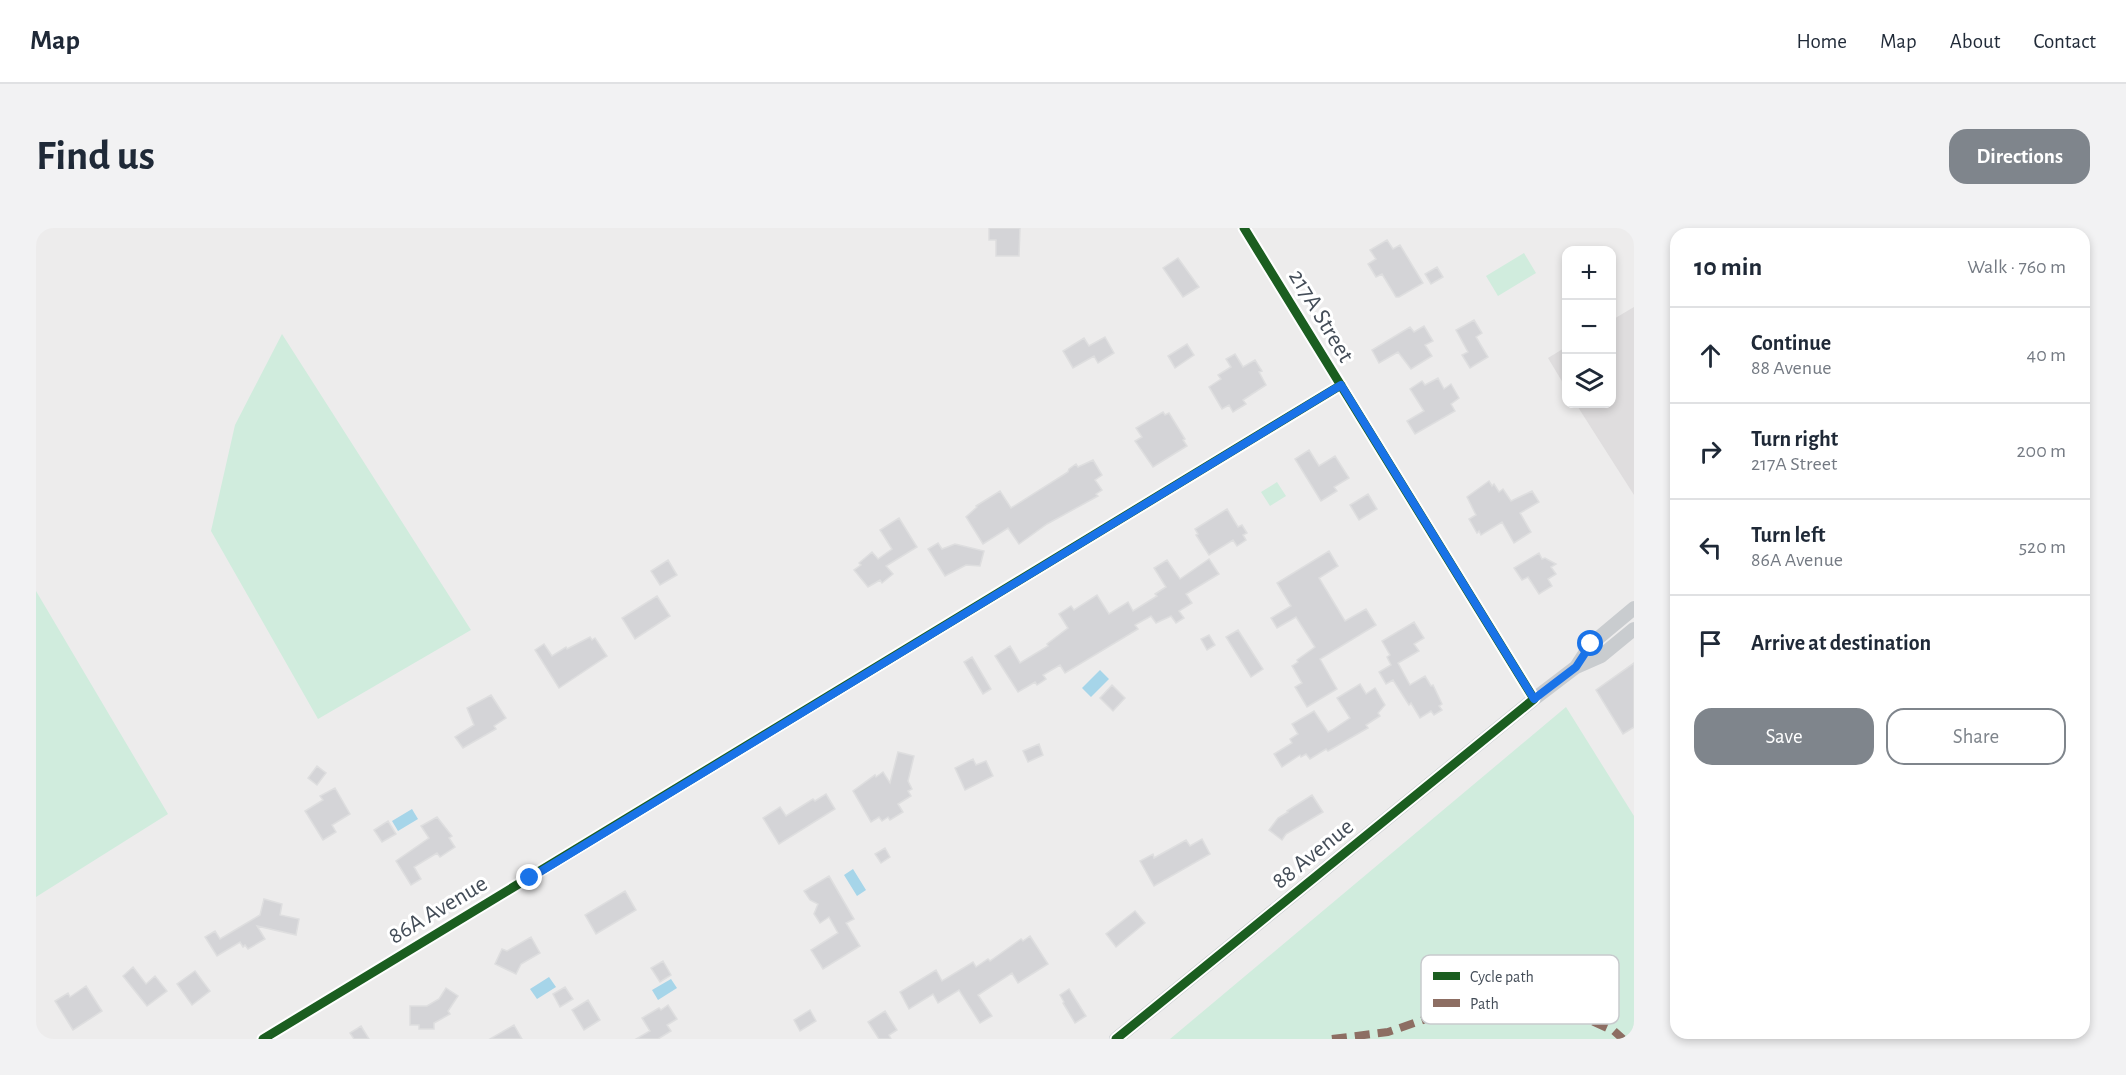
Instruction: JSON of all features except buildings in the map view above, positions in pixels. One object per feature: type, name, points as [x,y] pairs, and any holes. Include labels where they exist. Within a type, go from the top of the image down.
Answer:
[{"type":"main road","name":"88 Avenue","points":[[1576,667],[1591,644],[1634,608]]},
{"type":"main road","name":"88 Avenue","points":[[1116,1039],[1534,699],[1576,667],[1600,656],[1634,629]]},
{"type":"street","name":"217A Street","points":[[1244,228],[1534,699]]},
{"type":"street","name":"86A Avenue","points":[[263,1039],[1341,385]]},
{"type":"shaded area","points":[[1634,307],[1634,495],[1579,408],[1616,408],[1616,318]]},
{"type":"shaded area","points":[[1562,349],[1562,381],[1548,358]]},
{"type":"green space","points":[[1524,253],[1536,273],[1498,296],[1486,276]]},
{"type":"green space","points":[[282,334],[471,630],[318,719],[211,531],[235,425]]},
{"type":"green space","points":[[1277,482],[1286,496],[1270,506],[1261,492]]},
{"type":"green space","points":[[36,591],[168,814],[36,897]]},
{"type":"green space","points":[[1566,707],[1634,816],[1634,1039],[1170,1039]]},
{"type":"water","points":[[1100,670],[1109,679],[1091,697],[1082,688]]},
{"type":"water","points":[[412,809],[418,819],[398,831],[392,821]]},
{"type":"water","points":[[853,869],[866,890],[857,896],[844,875]]},
{"type":"water","points":[[549,977],[556,987],[537,999],[530,989]]},
{"type":"water","points":[[671,979],[677,988],[658,1000],[652,990]]},
{"type":"marked path","points":[[1332,1039],[1388,1032],[1421,1021]]},
{"type":"marked path","points":[[1598,1024],[1614,1031],[1623,1039]]},
{"type":"cycle path","points":[[1116,1039],[1534,699],[1244,228]]},
{"type":"cycle path","points":[[263,1039],[1341,385]]},
{"type":"route","points":[[530,878],[1341,385],[1534,699],[1576,667],[1591,644]]}]
